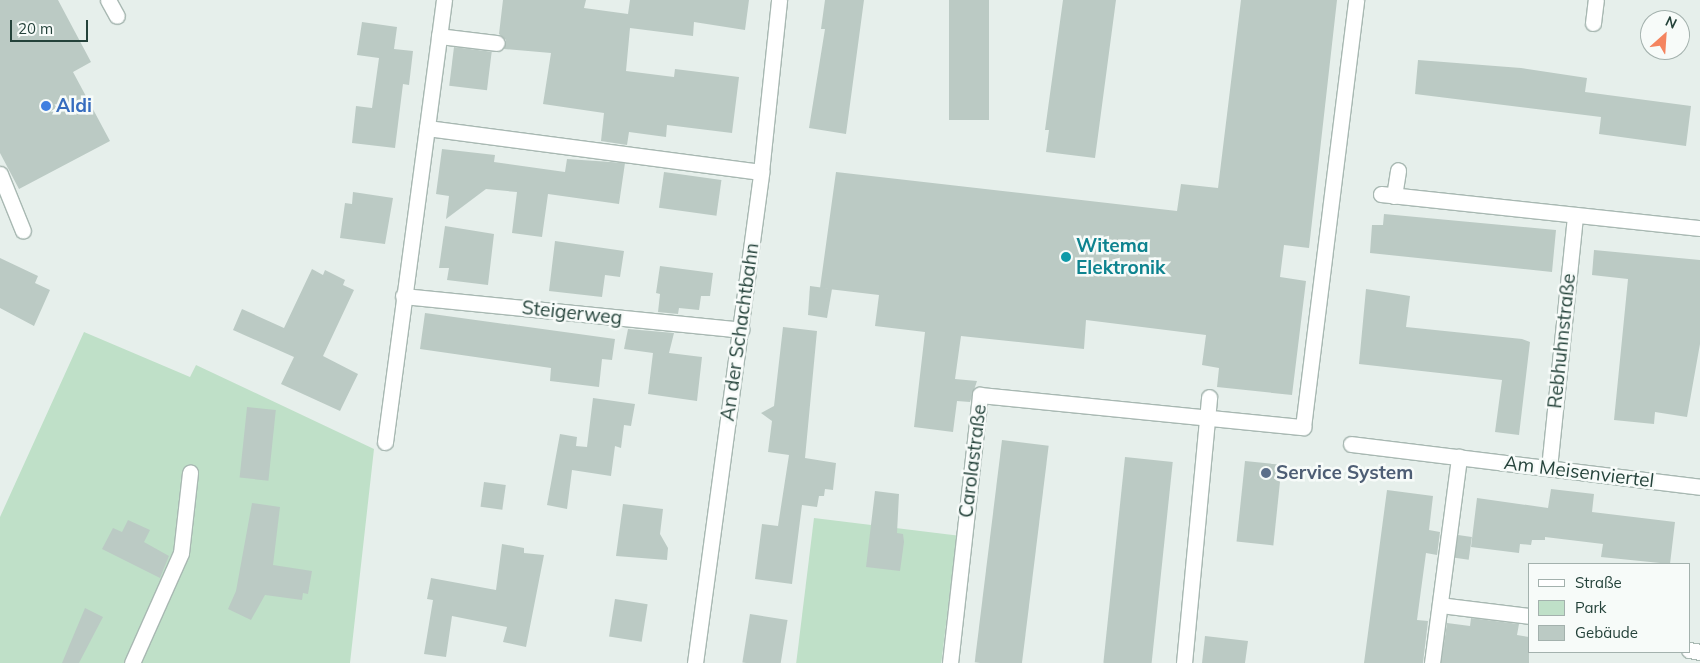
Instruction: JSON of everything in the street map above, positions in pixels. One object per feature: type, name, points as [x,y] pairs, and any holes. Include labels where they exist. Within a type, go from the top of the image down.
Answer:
[{"type":"street","points":[[108,0],[117,16]]},
{"type":"street","points":[[385,442],[444,0]]},
{"type":"street","name":"An der Schachtbahn","points":[[695,663],[741,330],[761,172],[779,0]]},
{"type":"street","points":[[1206,418],[1302,427],[1356,0]]},
{"type":"street","points":[[1594,23],[1596,0]]},
{"type":"street","points":[[439,36],[497,43]]},
{"type":"street","points":[[427,128],[761,172]]},
{"type":"street","points":[[1398,170],[1387,195],[1700,228]]},
{"type":"street","points":[[0,174],[23,231]]},
{"type":"street","name":"Rebhuhnstraße","points":[[1549,468],[1575,215]]},
{"type":"street","name":"Steigerweg","points":[[403,296],[741,330]]},
{"type":"street","name":"Carolastraße","points":[[950,663],[980,395],[1206,418]]},
{"type":"street","points":[[1184,663],[1209,397]]},
{"type":"street","name":"Am Meisenviertel","points":[[1351,444],[1700,487]]},
{"type":"street","points":[[1432,663],[1459,457]]},
{"type":"street","points":[[132,663],[181,553],[190,473]]},
{"type":"street","points":[[1440,605],[1528,616]]},
{"type":"green space","points":[[84,332],[190,377],[196,365],[374,449],[350,663],[0,663],[0,517]]},
{"type":"green space","points":[[814,518],[957,536],[941,663],[796,663]]},
{"type":"building","name":"Aldi","points":[[0,0],[58,0],[91,62],[73,72],[110,141],[19,189],[0,153]]},
{"type":"building","points":[[503,0],[586,0],[584,8],[628,14],[630,0],[749,0],[745,30],[694,22],[693,36],[630,28],[626,71],[674,77],[675,69],[739,77],[732,133],[667,125],[666,137],[629,132],[627,145],[601,141],[604,113],[543,104],[551,53],[504,49],[506,40],[499,34]]},
{"type":"building","points":[[825,0],[864,0],[846,134],[809,128],[825,29],[821,29]]},
{"type":"building","points":[[949,0],[989,0],[989,120],[949,120]]},
{"type":"building","points":[[1063,0],[1116,0],[1095,158],[1046,152],[1049,130],[1045,130]]},
{"type":"building","name":"Witema Elektronik","points":[[1241,0],[1337,0],[1309,248],[1284,245],[1280,277],[1306,281],[1292,395],[1217,387],[1219,368],[1202,365],[1206,335],[1086,320],[1084,349],[961,336],[955,379],[977,381],[970,402],[957,401],[953,432],[914,427],[925,332],[875,326],[879,295],[820,288],[836,172],[1177,211],[1181,184],[1218,188]]},
{"type":"building","points":[[362,22],[397,27],[394,49],[413,51],[409,85],[403,84],[395,148],[352,143],[356,106],[372,108],[379,58],[357,55]]},
{"type":"building","points":[[454,47],[492,52],[487,90],[449,86]]},
{"type":"building","points":[[1418,60],[1521,68],[1587,78],[1585,92],[1691,106],[1686,146],[1599,134],[1601,117],[1415,94]]},
{"type":"building","points":[[442,149],[495,155],[494,162],[565,172],[567,159],[625,163],[619,204],[548,194],[542,237],[512,233],[517,192],[486,189],[446,219],[449,196],[436,194]]},
{"type":"building","points":[[664,172],[721,180],[716,216],[659,208]]},
{"type":"building","points":[[353,192],[393,198],[385,244],[340,238],[345,203],[352,204]]},
{"type":"building","points":[[1384,214],[1556,230],[1552,272],[1370,253],[1372,225],[1383,225]]},
{"type":"building","points":[[445,226],[494,234],[488,285],[447,280],[449,268],[439,268]]},
{"type":"building","points":[[555,241],[624,251],[620,277],[605,275],[602,297],[549,291]]},
{"type":"building","points":[[1594,250],[1700,260],[1700,344],[1687,417],[1655,412],[1654,424],[1614,420],[1628,279],[1592,275]]},
{"type":"building","points":[[0,258],[38,276],[35,283],[50,290],[34,326],[0,308]]},
{"type":"building","points":[[660,266],[713,273],[710,296],[701,296],[699,310],[679,308],[678,314],[658,312],[660,294],[656,293]]},
{"type":"building","points":[[312,269],[323,275],[325,270],[345,280],[343,285],[354,290],[323,356],[358,374],[340,411],[281,384],[294,357],[233,330],[242,309],[284,328]]},
{"type":"building","points":[[810,286],[832,289],[827,318],[808,315]]},
{"type":"building","points":[[1366,289],[1410,296],[1406,327],[1522,339],[1530,342],[1519,435],[1495,432],[1502,380],[1359,364]]},
{"type":"building","points":[[425,313],[615,339],[612,360],[602,359],[599,387],[550,381],[551,368],[420,349]]},
{"type":"building","points":[[783,327],[817,331],[805,458],[836,463],[833,490],[825,489],[824,496],[819,496],[817,507],[802,505],[792,584],[755,579],[762,524],[778,526],[789,455],[768,452],[772,421],[761,413],[774,406]]},
{"type":"building","points":[[628,329],[674,333],[669,353],[702,357],[697,401],[648,394],[653,353],[624,349]]},
{"type":"building","points":[[593,398],[635,404],[631,426],[624,425],[621,448],[615,446],[611,476],[572,470],[567,509],[547,505],[560,434],[577,437],[576,446],[587,447]]},
{"type":"building","points":[[247,407],[276,410],[268,481],[240,478]]},
{"type":"building","points":[[1002,440],[1049,446],[1022,663],[975,662]]},
{"type":"building","points":[[1125,457],[1173,462],[1152,663],[1103,663]]},
{"type":"building","points":[[1245,461],[1282,465],[1273,545],[1237,542]]},
{"type":"building","points":[[484,482],[506,485],[502,510],[481,507]]},
{"type":"building","points":[[1551,489],[1594,494],[1592,512],[1675,522],[1670,563],[1601,557],[1603,544],[1545,537],[1545,540],[1532,540],[1531,545],[1520,544],[1519,553],[1471,547],[1477,498],[1548,508]]},
{"type":"building","points":[[1387,490],[1433,496],[1429,530],[1440,532],[1437,555],[1426,553],[1417,620],[1428,621],[1423,663],[1364,663]]},
{"type":"building","points":[[875,491],[899,494],[897,533],[903,534],[904,542],[900,571],[866,567]]},
{"type":"building","points":[[252,503],[280,507],[273,565],[312,571],[308,594],[303,593],[302,600],[265,595],[251,620],[228,609],[236,591]]},
{"type":"building","points":[[623,504],[663,509],[660,534],[668,548],[667,560],[616,556]]},
{"type":"building","points":[[128,520],[150,530],[144,542],[169,556],[160,578],[102,549],[113,528],[122,532]]},
{"type":"building","points":[[1458,535],[1472,537],[1469,560],[1455,558]]},
{"type":"building","points":[[502,544],[524,548],[524,553],[544,555],[526,647],[503,642],[507,627],[452,616],[446,657],[424,654],[433,600],[427,599],[431,578],[496,590]]},
{"type":"building","points":[[615,599],[648,604],[642,642],[609,637]]},
{"type":"building","points":[[85,608],[103,617],[79,663],[62,663]]},
{"type":"building","points":[[750,614],[788,620],[781,663],[742,662]]},
{"type":"building","points":[[1471,618],[1519,624],[1517,635],[1528,637],[1529,663],[1441,663],[1447,623],[1470,626]]},
{"type":"building","points":[[1205,636],[1248,641],[1245,663],[1202,663]]},
{"type":"place","name":"Aldi","points":[[46,106]]},
{"type":"place","name":"Witema Elektronik","points":[[1066,257]]},
{"type":"place","name":"Service System","points":[[1266,473]]}]
